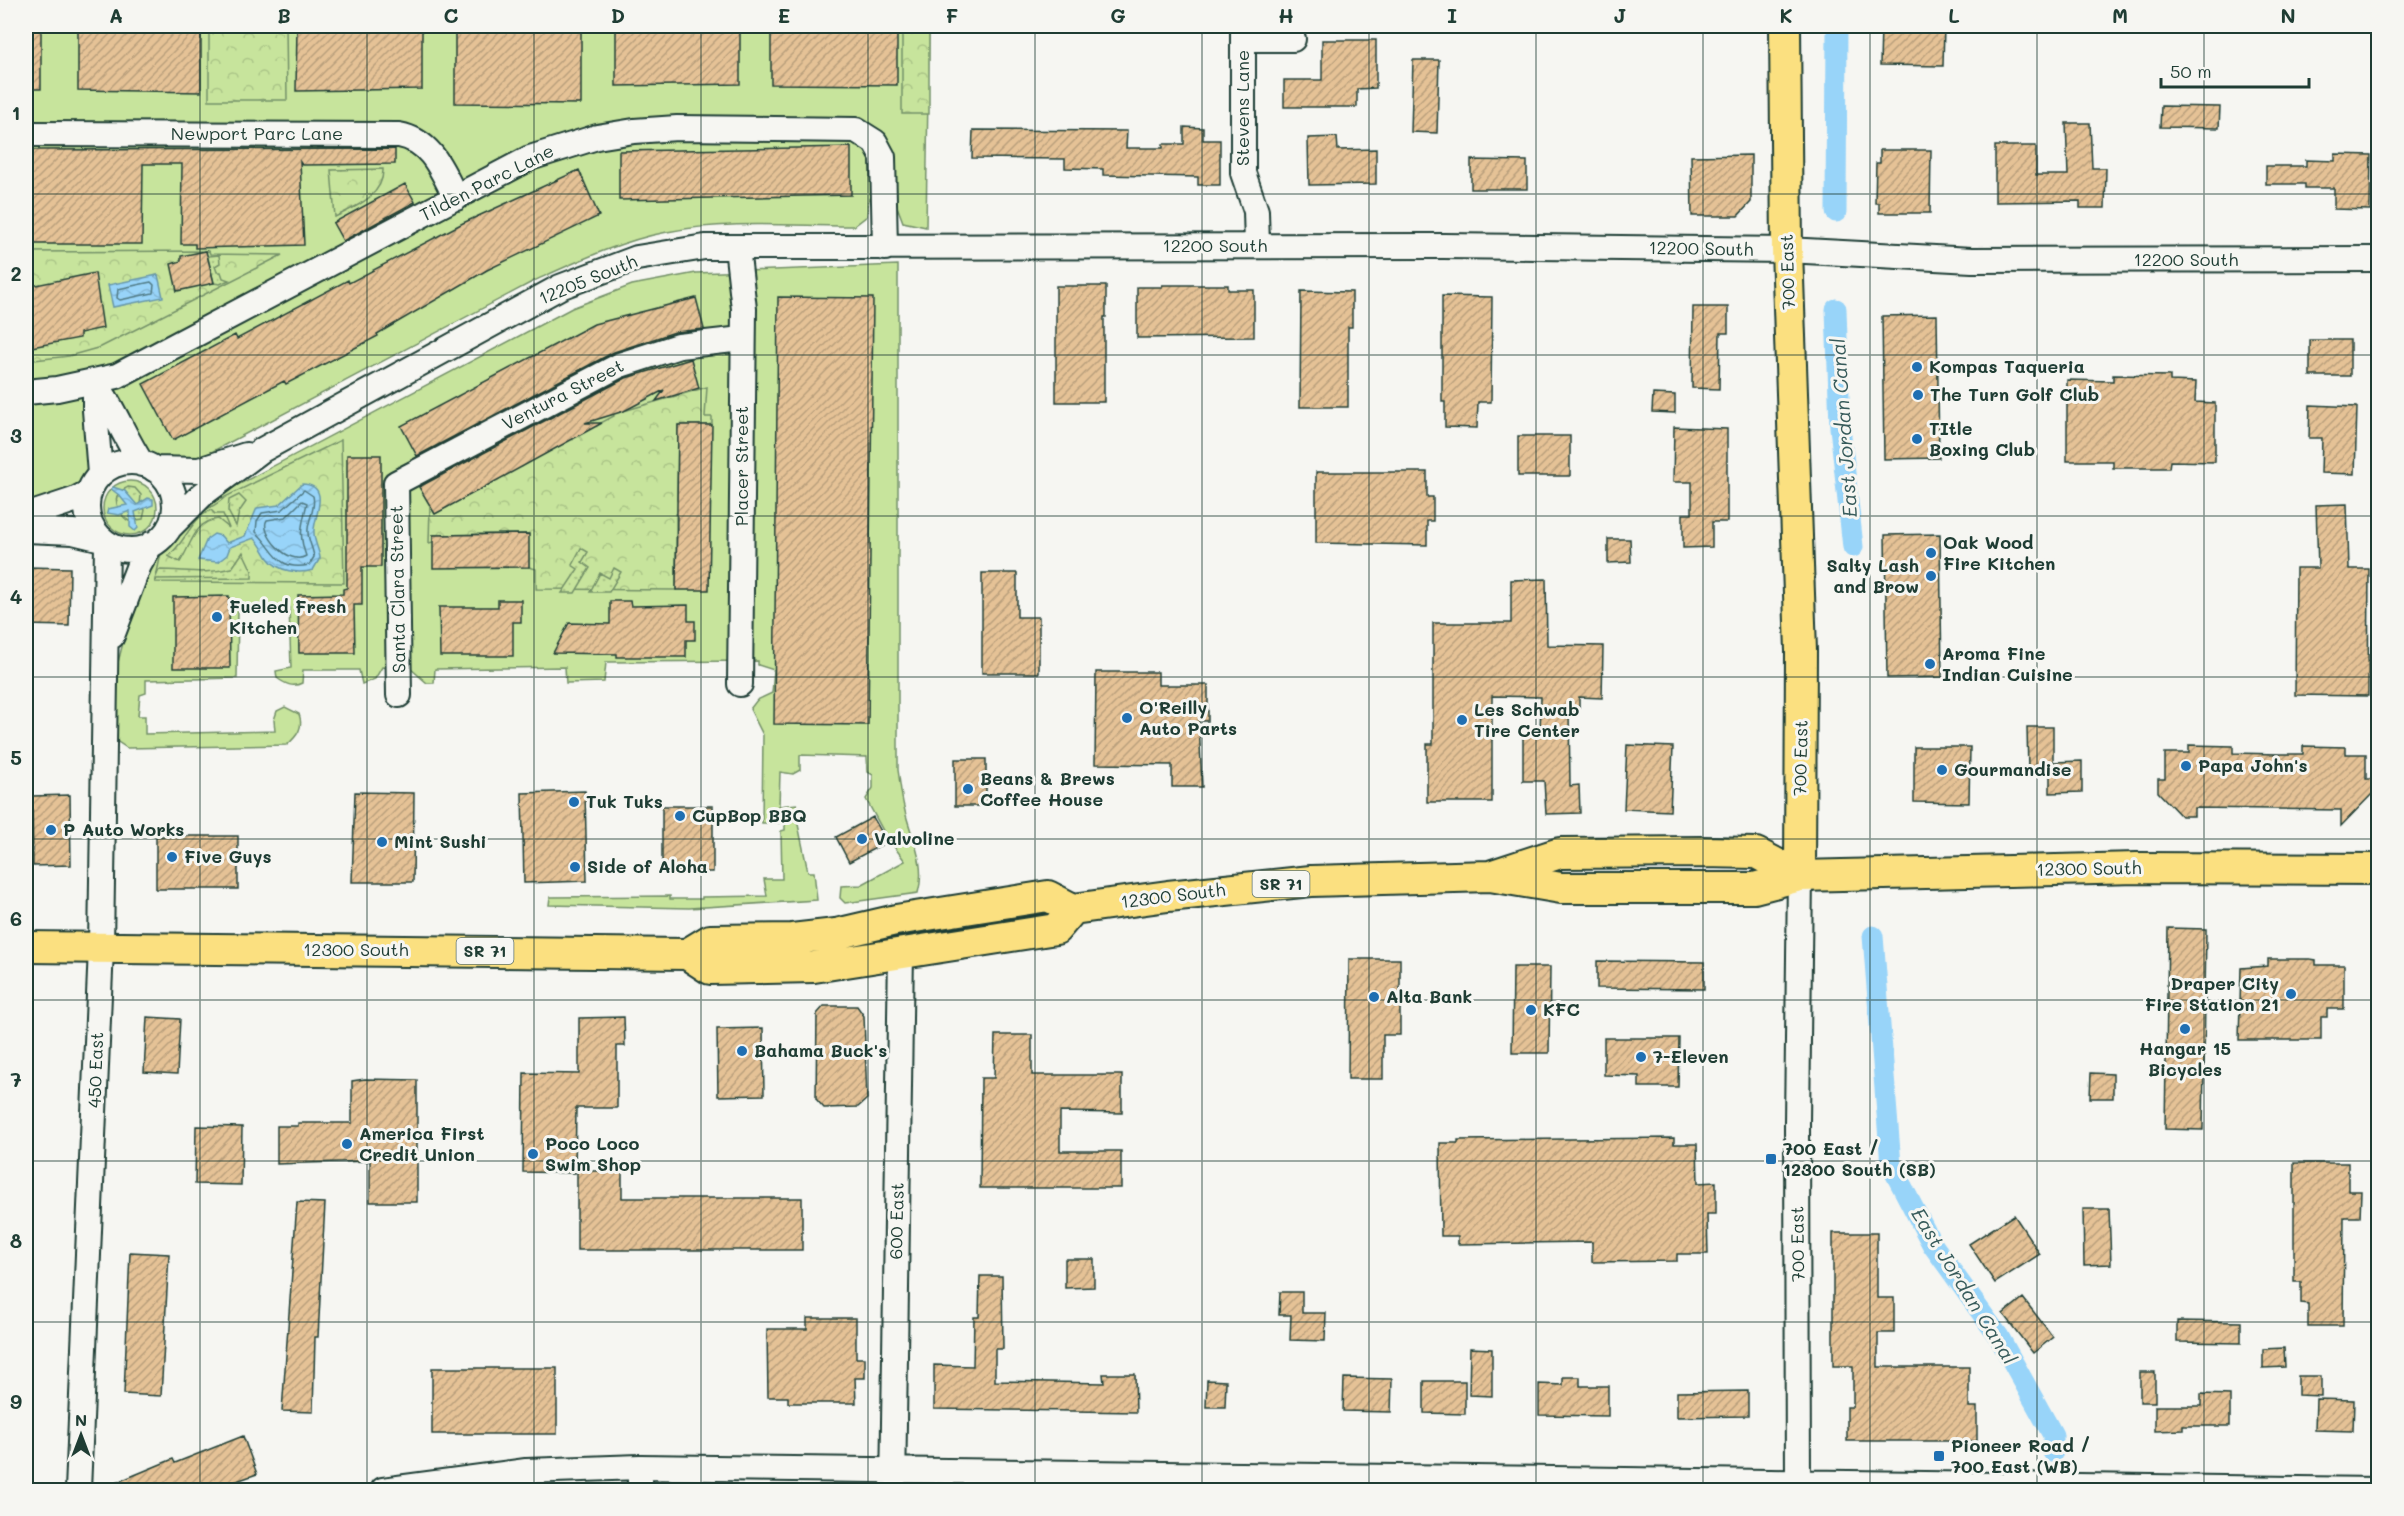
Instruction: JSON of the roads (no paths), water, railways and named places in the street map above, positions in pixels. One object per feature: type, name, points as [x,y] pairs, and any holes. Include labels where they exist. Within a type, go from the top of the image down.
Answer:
[{"type":"main road","name":"700 East","points":[[1785,26],[1787,250],[1800,579],[1800,876]]},
{"type":"main road","name":"12300 South","points":[[26,947],[687,954],[710,940],[792,939],[836,934],[896,920],[1048,896],[1073,909],[1167,896],[1311,881],[1490,876],[1560,853],[1756,853],[1800,876],[2137,868],[2379,869]]},
{"type":"main road","name":"12300 South","points":[[687,954],[710,969],[814,967],[901,951],[1056,929],[1073,909]]},
{"type":"street","name":"Stevens Lane","points":[[1257,246],[1256,211],[1243,173],[1243,32],[1293,39]]},
{"type":"street","name":"Tilden Parc Lane","points":[[26,392],[95,382],[117,376],[530,158],[597,136],[677,128],[846,128],[867,135],[881,152],[884,163],[885,248]]},
{"type":"street","name":"Newport Parc Lane","points":[[26,134],[399,135],[409,137],[426,147],[456,198]]},
{"type":"street","name":"12200 South","points":[[1023,247],[1257,246],[1787,250],[1972,260],[2379,259]]},
{"type":"street","name":"12205 South","points":[[160,536],[202,494],[262,450],[561,287],[637,258],[705,247],[1023,247]]},
{"type":"street","name":"Placer Street","points":[[737,247],[744,309],[740,684]]},
{"type":"street","name":"Ventura Street","points":[[396,483],[620,365],[679,346],[742,339]]},
{"type":"street","points":[[26,530],[73,532],[130,550],[160,536],[174,514],[174,499],[170,484],[131,448],[113,406],[95,382]]},
{"type":"street","points":[[95,382],[94,483],[86,505],[88,519],[105,541]]},
{"type":"street","name":"12205 South","points":[[148,466],[198,470],[262,450]]},
{"type":"street","points":[[26,516],[74,500],[117,464],[132,461],[148,466]]},
{"type":"street","name":"Santa Clara Street","points":[[396,483],[399,695]]},
{"type":"street","name":"450 East","points":[[107,650],[139,565],[160,536]]},
{"type":"street","name":"450 East","points":[[78,1491],[101,948],[103,691],[107,650],[105,541]]},
{"type":"street","name":"700 East","points":[[1798,1487],[1797,1122],[1800,876]]},
{"type":"street","name":"600 East","points":[[893,1481],[901,951]]},
{"type":"street","points":[[383,1491],[526,1471],[640,1467],[893,1481],[2379,1490]]},
{"type":"street","points":[[640,1467],[640,1491]]},
{"type":"water","points":[[158,275],[163,297],[113,307],[108,285]]},
{"type":"water","points":[[302,484],[316,489],[319,495],[314,534],[320,558],[313,570],[295,572],[277,566],[272,563],[254,538],[230,547],[227,555],[218,562],[198,560],[207,539],[214,534],[221,536],[227,543],[245,536],[257,508],[279,505]]},
{"type":"water","points":[[113,487],[125,491],[137,505],[148,498],[153,499],[153,505],[135,512],[138,528],[135,531],[130,527],[130,511],[119,515],[107,513],[108,509],[127,505],[111,489]]},
{"type":"waterway","name":"East Jordan Canal","points":[[1836,212],[1837,26]]},
{"type":"waterway","name":"East Jordan Canal","points":[[1836,309],[1840,427],[1853,547]]},
{"type":"waterway","name":"East Jordan Canal","points":[[1873,936],[1891,1165],[1932,1244],[1999,1337],[2053,1435],[2053,1452]]},
{"type":"place","name":"Kompas Taqueria","points":[[1917,367]]},
{"type":"place","name":"The Turn Golf Club","points":[[1918,395]]},
{"type":"place","name":"TItle Boxing Club","points":[[1917,439]]},
{"type":"place","name":"Oak Wood Fire Kitchen","points":[[1931,553]]},
{"type":"place","name":"Salty Lash and Brow","points":[[1931,576]]},
{"type":"place","name":"Fueled Fresh Kitchen","points":[[217,617]]},
{"type":"place","name":"Aroma Fine Indian Cuisine","points":[[1930,664]]},
{"type":"place","name":"O'Reilly Auto Parts","points":[[1127,718]]},
{"type":"place","name":"Les Schwab Tire Center","points":[[1462,720]]},
{"type":"place","name":"Papa John's","points":[[2186,766]]},
{"type":"place","name":"Gourmandise","points":[[1942,770]]},
{"type":"place","name":"Beans & Brews Coffee House","points":[[968,789]]},
{"type":"place","name":"Tuk Tuks","points":[[574,802]]},
{"type":"place","name":"CupBop BBQ","points":[[680,816]]},
{"type":"place","name":"P Auto Works","points":[[51,830]]},
{"type":"place","name":"Valvoline","points":[[862,839]]},
{"type":"place","name":"Mint Sushi","points":[[382,842]]},
{"type":"place","name":"Five Guys","points":[[172,857]]},
{"type":"place","name":"Side of Aloha","points":[[575,867]]},
{"type":"place","name":"Draper City Fire Station 21","points":[[2291,994]]},
{"type":"place","name":"Alta Bank","points":[[1374,997]]},
{"type":"place","name":"KFC","points":[[1531,1010]]},
{"type":"place","name":"Hangar 15 Bicycles","points":[[2185,1029]]},
{"type":"place","name":"Bahama Buck's","points":[[742,1051]]},
{"type":"place","name":"7-Eleven","points":[[1641,1057]]},
{"type":"place","name":"America First Credit Union","points":[[347,1144]]},
{"type":"place","name":"Poco Loco Swim Shop","points":[[533,1154]]},
{"type":"place","name":"700 East / 12300 South (SB)","points":[[1771,1159]]},
{"type":"place","name":"Pioneer Road / 700 East (WB)","points":[[1939,1456]]}]
